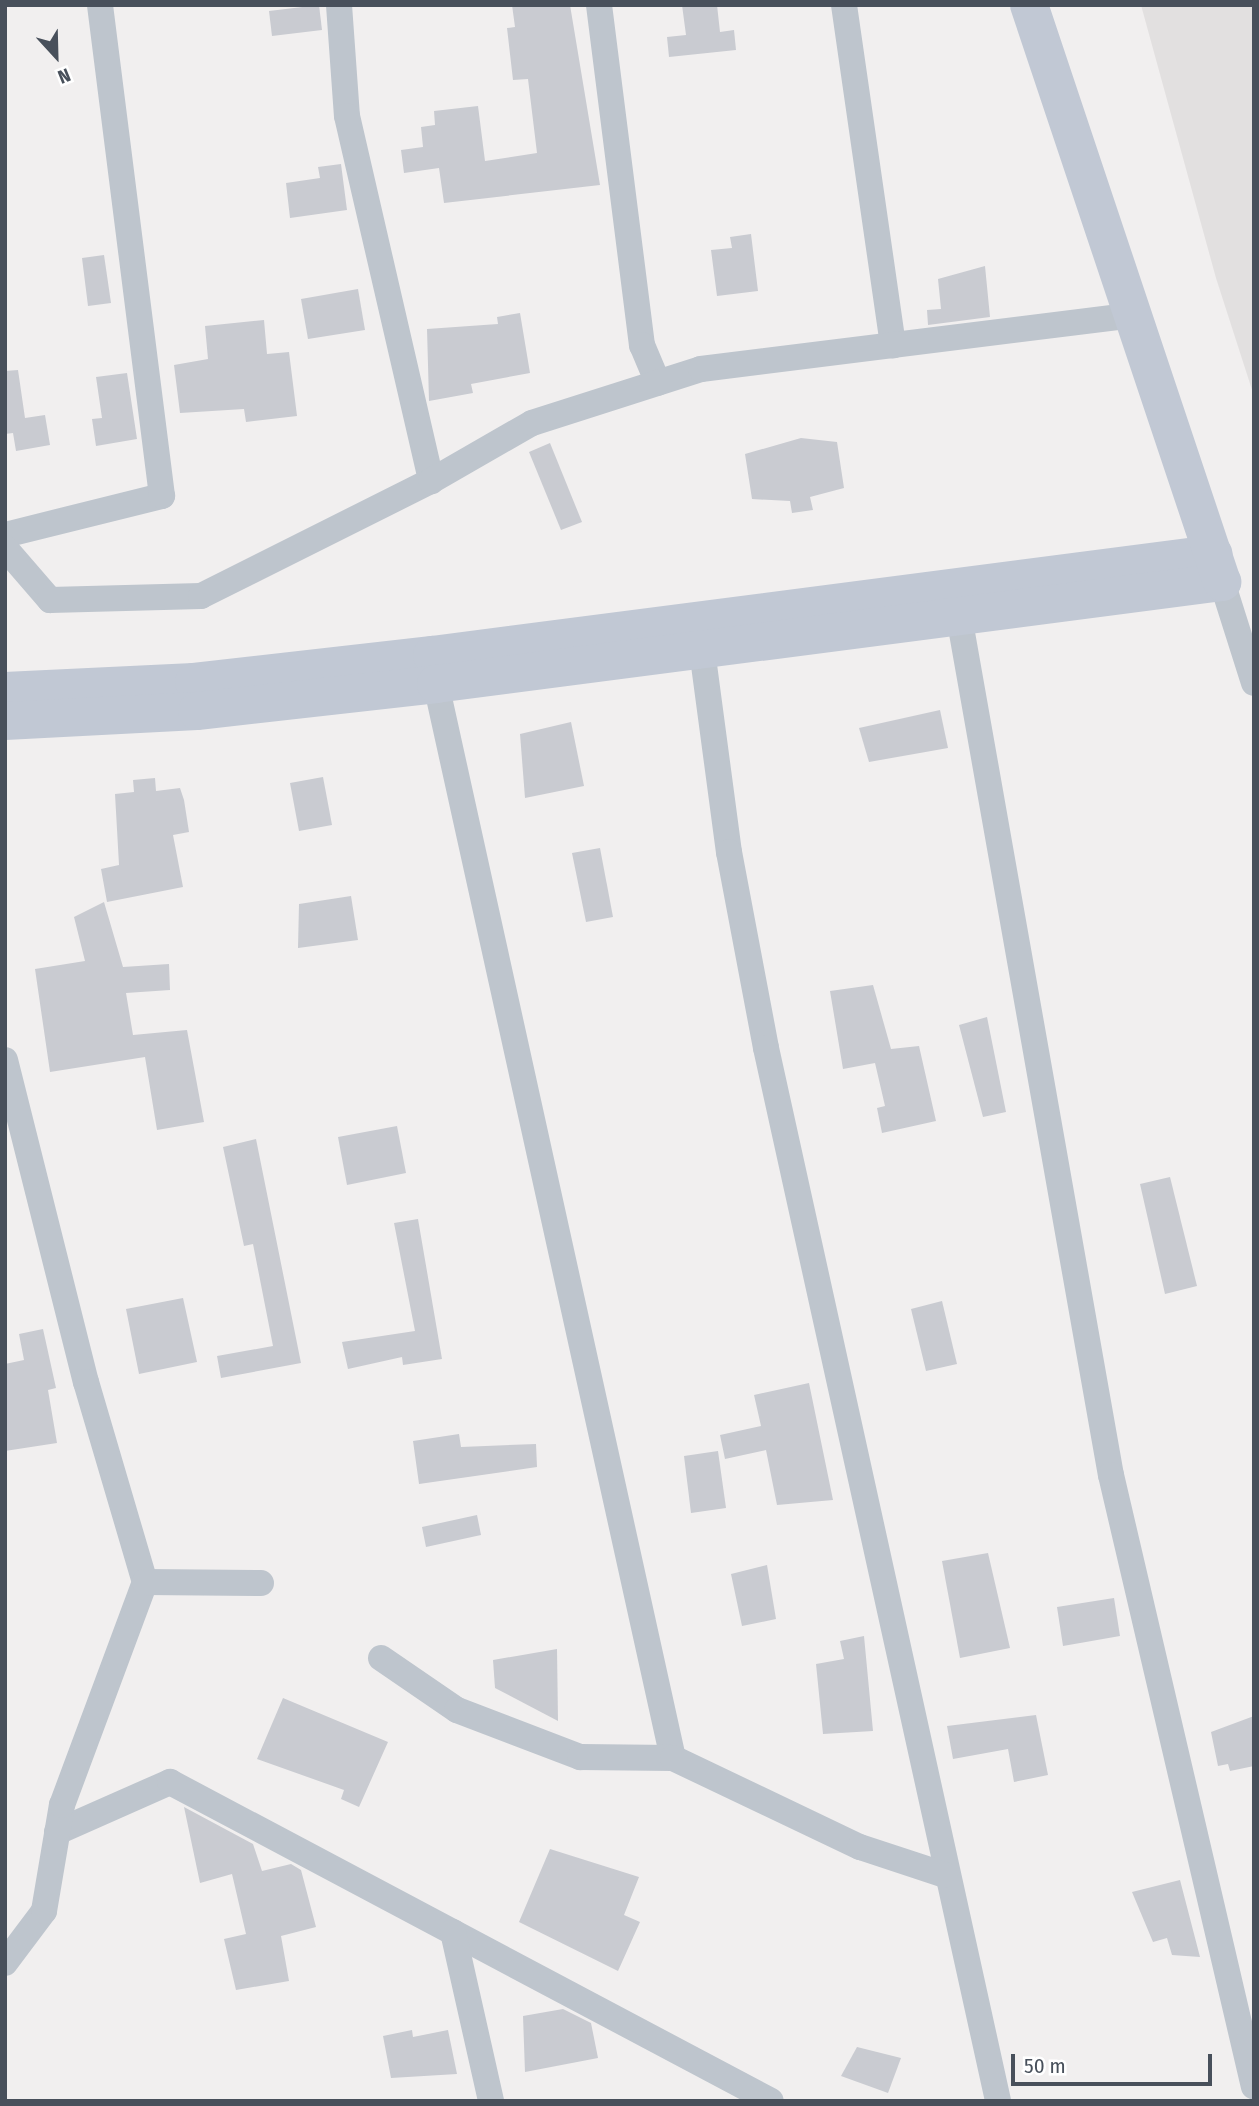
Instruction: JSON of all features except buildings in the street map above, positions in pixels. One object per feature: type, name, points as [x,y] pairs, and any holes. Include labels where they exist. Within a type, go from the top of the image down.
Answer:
[{"type":"street","points":[[5,535],[162,496],[100,5]]},
{"type":"street","points":[[339,5],[348,116],[431,481]]},
{"type":"street","points":[[599,5],[642,345],[658,383]]},
{"type":"street","points":[[844,5],[893,345]]},
{"type":"street","points":[[1029,5],[1217,568],[1249,654],[1254,683]]},
{"type":"street","points":[[5,548],[50,600],[201,596],[431,481],[532,423],[701,369],[1132,315]]},
{"type":"street","points":[[5,721],[197,711],[436,684],[959,616],[1217,568]]},
{"type":"street","points":[[5,691],[194,682],[1217,568]]},
{"type":"street","points":[[959,616],[1111,1475],[1254,2087]]},
{"type":"street","points":[[702,650],[729,852],[766,1048],[945,1875],[998,2101]]},
{"type":"street","points":[[436,684],[673,1758]]},
{"type":"street","points":[[5,1059],[86,1382],[145,1582],[83,1738],[57,1832],[44,1911],[5,1963]]},
{"type":"street","points":[[145,1582],[261,1584]]},
{"type":"street","points":[[382,1658],[457,1710],[580,1757],[673,1758],[860,1847],[945,1875]]},
{"type":"street","points":[[57,1832],[170,1782],[453,1932],[734,2092],[771,2101]]},
{"type":"street","points":[[453,1932],[491,2101]]},
{"type":"shaded area","points":[[1141,5],[1254,5],[1254,396],[1216,278]]}]
